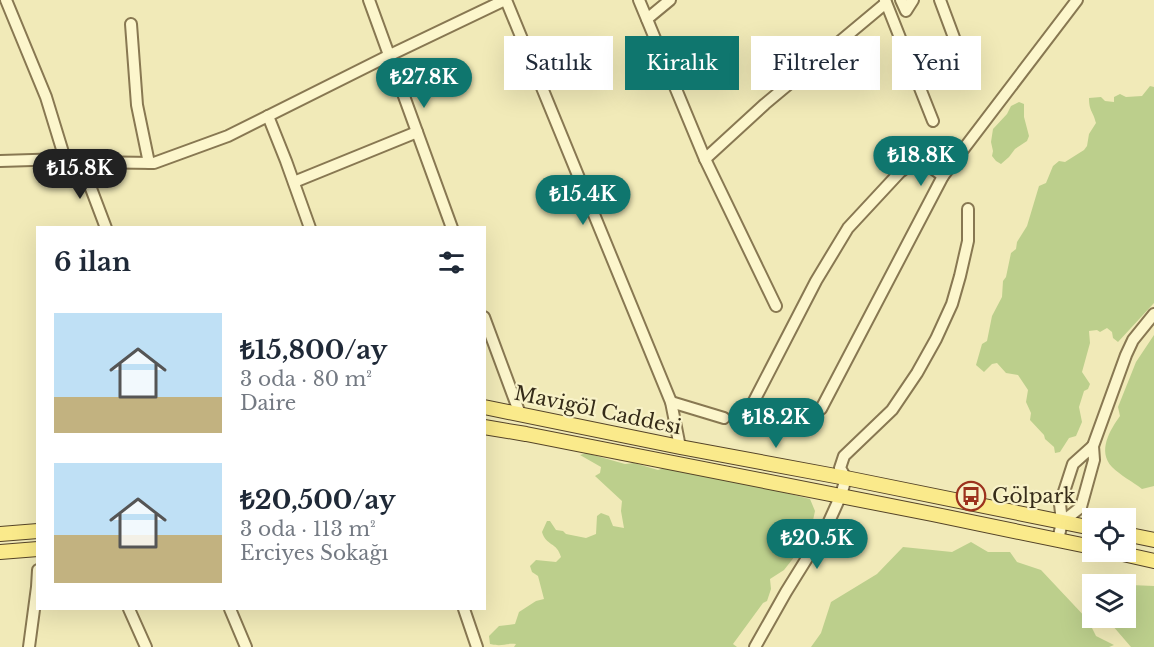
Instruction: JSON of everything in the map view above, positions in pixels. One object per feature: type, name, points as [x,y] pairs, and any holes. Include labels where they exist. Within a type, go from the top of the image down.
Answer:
[{"type":"main road","name":"Mavigöl Caddesi","points":[[486,407],[1082,526]]},
{"type":"main road","name":"Mavigöl Caddesi","points":[[486,427],[841,495],[1082,545]]},
{"type":"main road","points":[[0,534],[36,531]]},
{"type":"main road","points":[[1136,536],[1154,540]]},
{"type":"main road","points":[[0,552],[36,549]]},
{"type":"main road","points":[[1136,557],[1154,561]]},
{"type":"street","points":[[6,0],[46,97],[65,159]]},
{"type":"street","points":[[369,0],[451,226]]},
{"type":"street","points":[[0,161],[65,159],[81,162],[154,163],[228,136],[506,0],[670,402],[680,447]]},
{"type":"street","points":[[639,0],[705,159],[776,306]]},
{"type":"street","points":[[647,19],[670,0]]},
{"type":"street","points":[[901,0],[906,11],[913,0]]},
{"type":"street","points":[[940,0],[953,36]]},
{"type":"street","points":[[821,409],[944,176],[1077,0]]},
{"type":"street","points":[[705,159],[885,1],[933,121]]},
{"type":"street","points":[[131,24],[137,105],[149,163]]},
{"type":"street","points":[[268,116],[309,226]]},
{"type":"street","points":[[294,182],[417,132]]},
{"type":"street","points":[[81,162],[105,226]]},
{"type":"street","points":[[753,403],[816,281],[848,228],[910,164],[915,162],[928,165],[944,176]]},
{"type":"street","points":[[755,647],[823,534],[841,495],[846,478],[840,468],[844,456],[892,410],[936,339],[952,304],[968,241],[968,209]]},
{"type":"street","points":[[1062,522],[1081,507],[1094,460],[1093,446],[1126,355],[1133,340],[1154,314]]},
{"type":"street","points":[[486,322],[520,414]]},
{"type":"street","points":[[670,402],[724,418]]},
{"type":"street","points":[[1058,540],[1062,522],[1060,504],[1073,464],[1093,446]]},
{"type":"street","points":[[1071,470],[1080,476],[1090,475]]},
{"type":"street","points":[[29,647],[36,594]]},
{"type":"street","points":[[129,610],[146,647]]},
{"type":"street","points":[[230,610],[246,647]]},
{"type":"street","points":[[464,610],[477,647]]},
{"type":"green space","points":[[1150,86],[1154,87],[1154,303],[1118,342],[1107,328],[1100,332],[1089,331],[1090,343],[1082,372],[1090,384],[1084,391],[1079,407],[1082,422],[1076,436],[1069,438],[1060,452],[1055,453],[1054,447],[1030,420],[1031,413],[1026,402],[1028,390],[1018,375],[1006,373],[997,363],[992,364],[984,372],[976,365],[982,344],[987,341],[992,316],[1002,297],[1003,281],[1011,253],[1016,249],[1017,242],[1027,226],[1039,186],[1046,183],[1053,166],[1059,161],[1065,162],[1087,146],[1089,134],[1096,123],[1089,98],[1101,97],[1105,101],[1114,102],[1114,97],[1120,94],[1126,97],[1142,96]]},
{"type":"green space","points":[[1019,102],[1024,104],[1024,117],[1029,136],[1027,141],[1015,149],[1001,164],[992,156],[993,129],[1011,106]]},
{"type":"green space","points":[[1154,335],[1154,486],[1142,489],[1112,467],[1105,448],[1109,434],[1120,416],[1118,407],[1136,362]]},
{"type":"green space","points":[[586,453],[658,470],[664,468],[777,487],[786,493],[810,499],[815,511],[812,525],[795,556],[784,570],[770,579],[771,589],[767,601],[763,603],[733,644],[737,647],[514,647],[516,644],[490,644],[489,636],[499,626],[515,624],[519,612],[536,601],[544,599],[538,576],[532,572],[530,566],[536,560],[556,562],[561,557],[542,532],[547,521],[550,521],[556,530],[586,538],[596,534],[597,516],[601,513],[609,516],[613,526],[624,528],[622,501],[595,476],[600,473],[601,467],[580,455]]},
{"type":"green space","points":[[971,542],[988,552],[1010,552],[1017,562],[1041,570],[1082,614],[1082,628],[1092,628],[1096,636],[1114,645],[1109,647],[811,647],[821,633],[831,602],[877,574],[903,547],[952,552]]},
{"type":"green space","points":[[1136,585],[1154,586],[1154,647],[1131,647],[1115,628],[1136,628]]},
{"type":"place","name":"Gölpark","points":[[971,496]]}]
